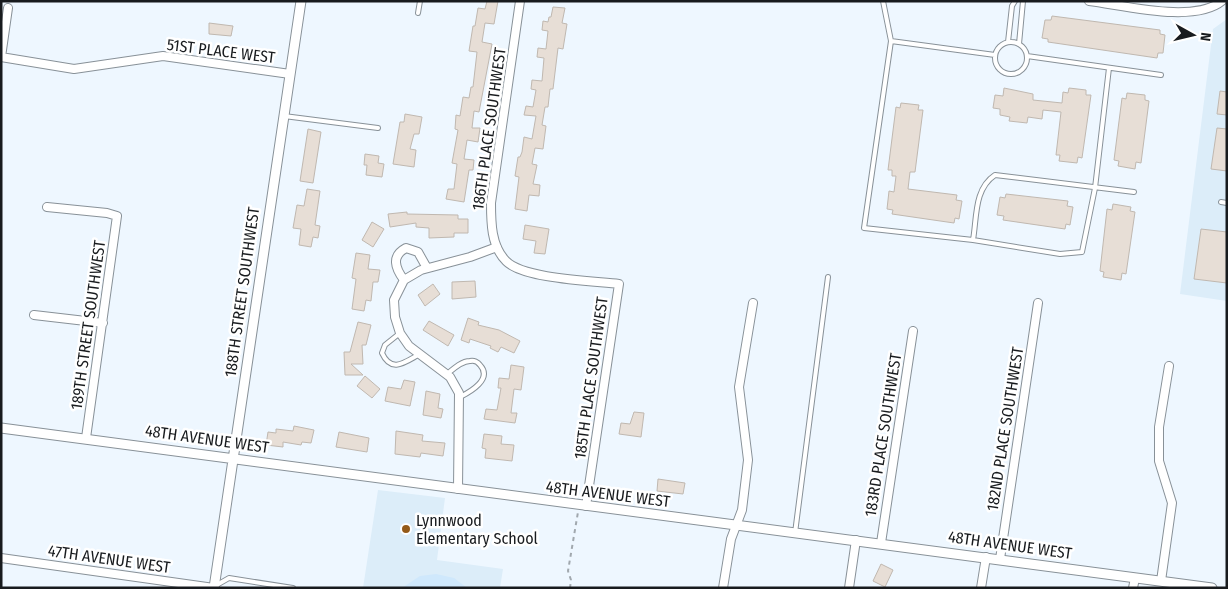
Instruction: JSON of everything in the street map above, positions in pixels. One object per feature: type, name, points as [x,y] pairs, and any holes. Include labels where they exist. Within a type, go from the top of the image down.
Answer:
[{"type":"street","name":"188TH STREET SOUTHWEST","points":[[214,588],[301,1]]},
{"type":"street","name":"186TH PLACE SOUTHWEST","points":[[497,247],[490,223],[491,202],[520,1]]},
{"type":"street","points":[[1088,1],[1191,13],[1214,8],[1222,1]]},
{"type":"street","name":"51ST PLACE WEST","points":[[8,5],[1,57],[74,69],[163,56],[290,74]]},
{"type":"street","name":"189TH STREET SOUTHWEST","points":[[47,207],[107,213],[117,216],[86,438]]},
{"type":"street","points":[[458,489],[460,397],[455,383],[418,355],[400,333],[395,318],[394,300],[404,280],[427,268],[470,257],[497,247]]},
{"type":"street","name":"185TH PLACE SOUTHWEST","points":[[497,247],[507,262],[529,274],[619,284],[582,506]]},
{"type":"street","points":[[404,280],[395,264],[396,257],[406,248],[418,252],[427,268]]},
{"type":"street","points":[[722,588],[731,539],[742,510],[748,460],[739,388],[753,302]]},
{"type":"street","name":"182ND PLACE SOUTHWEST","points":[[1000,559],[1038,303]]},
{"type":"street","points":[[34,315],[103,323]]},
{"type":"street","name":"183RD PLACE SOUTHWEST","points":[[881,543],[913,331]]},
{"type":"street","points":[[1161,581],[1172,504],[1159,460],[1159,427],[1169,366]]},
{"type":"street","name":"48TH AVENUE WEST","points":[[1,428],[1212,588]]},
{"type":"street","points":[[849,588],[856,540]]},
{"type":"street","points":[[981,588],[986,557]]},
{"type":"street","name":"47TH AVENUE WEST","points":[[1,558],[214,588]]},
{"type":"street","points":[[1133,588],[1135,578]]},
{"type":"lane","points":[[418,13],[420,1]]},
{"type":"lane","points":[[883,1],[891,42],[864,228],[973,240],[1060,254],[1082,252],[1095,188],[1109,68]]},
{"type":"lane","points":[[1008,42],[1014,1]]},
{"type":"lane","points":[[1022,1],[1019,44],[1028,56],[1160,75]]},
{"type":"lane","points":[[891,42],[995,54]]},
{"type":"lane","points":[[1019,44],[1008,42],[999,47],[995,54],[997,67],[1011,75],[1025,67],[1028,56]]},
{"type":"lane","points":[[284,116],[378,128]]},
{"type":"lane","points":[[973,240],[980,190],[987,181],[995,176],[1134,192]]},
{"type":"lane","points":[[1221,202],[1227,203]]},
{"type":"lane","points":[[794,534],[828,277]]},
{"type":"lane","points":[[400,333],[385,345],[382,352],[385,360],[393,365],[404,364],[418,355]]},
{"type":"lane","points":[[446,375],[462,363],[471,360],[483,368],[484,376],[480,384],[460,397]]},
{"type":"lane","points":[[214,588],[229,578],[293,588]]},
{"type":"path","points":[[570,588],[571,580],[568,571],[582,506]]},
{"type":"shaded area","points":[[1227,19],[1227,301],[1180,294],[1213,29]]},
{"type":"shaded area","name":"Lynnwood Elementary School","points":[[378,490],[445,498],[437,560],[503,569],[500,588],[363,588]]},
{"type":"shaded area","points":[[436,574],[454,578],[467,588],[402,588],[420,576]]},
{"type":"building","points":[[487,1],[498,1],[494,24],[485,23],[482,42],[492,44],[479,112],[474,111],[472,128],[480,128],[478,142],[467,140],[464,159],[474,160],[473,170],[469,170],[464,202],[446,199],[448,189],[454,189],[457,164],[452,163],[458,130],[455,129],[456,115],[460,116],[463,97],[469,98],[471,87],[473,87],[477,52],[469,51],[473,26],[475,26],[478,8],[485,9]]},
{"type":"building","points":[[553,7],[565,8],[562,23],[567,24],[563,49],[558,48],[553,89],[550,89],[548,107],[545,107],[542,125],[546,126],[543,149],[535,148],[532,164],[537,165],[533,184],[540,185],[539,196],[529,195],[527,211],[515,209],[519,177],[515,176],[524,137],[532,139],[536,116],[524,115],[526,106],[533,107],[536,90],[531,89],[532,80],[542,81],[544,58],[537,57],[538,48],[546,49],[548,31],[542,30],[543,21],[548,22]]},
{"type":"building","points":[[1052,16],[1160,30],[1160,34],[1165,35],[1163,53],[1158,53],[1157,58],[1048,42],[1048,39],[1042,38],[1045,20],[1051,20]]},
{"type":"building","points":[[209,23],[233,26],[231,36],[209,34]]},
{"type":"building","points":[[1004,88],[1033,94],[1033,100],[1062,103],[1063,92],[1068,93],[1069,88],[1086,90],[1086,95],[1091,95],[1082,158],[1078,157],[1077,163],[1059,161],[1060,155],[1056,155],[1061,112],[1043,110],[1042,119],[1028,117],[1027,123],[1009,121],[1010,117],[1000,115],[1000,109],[993,108],[995,95],[1003,96]]},
{"type":"building","points":[[1220,91],[1227,92],[1227,115],[1217,114]]},
{"type":"building","points":[[1127,93],[1145,95],[1145,100],[1149,101],[1141,163],[1136,162],[1135,169],[1118,166],[1119,161],[1114,160],[1122,98],[1126,99]]},
{"type":"building","points":[[901,103],[919,105],[918,110],[923,110],[915,172],[910,172],[908,189],[957,195],[956,200],[962,201],[959,219],[955,218],[954,223],[892,214],[893,210],[887,209],[889,191],[894,192],[896,176],[892,176],[892,170],[888,170],[896,107],[900,108]]},
{"type":"building","points":[[405,114],[422,117],[419,134],[414,134],[410,149],[416,150],[414,167],[393,164],[400,122],[404,122]]},
{"type":"building","points":[[1217,128],[1227,129],[1227,171],[1211,169]]},
{"type":"building","points":[[308,129],[321,132],[313,183],[300,181]]},
{"type":"building","points":[[365,154],[379,156],[378,163],[384,164],[382,177],[366,175],[367,165],[364,165]]},
{"type":"building","points":[[307,189],[320,191],[315,225],[320,226],[318,238],[313,237],[311,247],[299,245],[301,229],[293,228],[297,205],[304,206]]},
{"type":"building","points":[[1006,194],[1068,201],[1067,206],[1073,207],[1070,225],[1066,224],[1065,229],[1003,220],[1004,216],[997,215],[1000,197],[1005,198]]},
{"type":"building","points":[[1113,204],[1131,207],[1130,211],[1135,212],[1126,274],[1122,273],[1121,280],[1103,277],[1104,272],[1100,271],[1107,209],[1112,210]]},
{"type":"building","points":[[407,212],[407,214],[458,215],[458,219],[468,219],[468,233],[454,233],[454,237],[429,238],[429,228],[416,227],[416,223],[390,227],[388,214]]},
{"type":"building","points":[[372,222],[384,229],[373,247],[362,240]]},
{"type":"building","points":[[525,225],[549,229],[545,254],[534,253],[536,241],[523,239]]},
{"type":"building","points":[[1201,229],[1227,232],[1227,283],[1194,279]]},
{"type":"building","points":[[356,253],[370,255],[368,269],[380,270],[378,282],[373,282],[371,301],[366,300],[364,311],[352,309],[356,279],[352,278]]},
{"type":"building","points":[[475,281],[476,297],[452,299],[452,282]]},
{"type":"building","points":[[433,284],[440,294],[425,306],[418,295]]},
{"type":"building","points":[[468,318],[479,322],[478,325],[499,330],[520,341],[514,353],[501,347],[498,352],[490,348],[491,346],[470,339],[469,343],[461,340]]},
{"type":"building","points":[[429,321],[454,335],[448,346],[423,330]]},
{"type":"building","points":[[358,322],[371,325],[366,345],[362,345],[363,364],[351,364],[363,375],[345,375],[344,352],[350,352]]},
{"type":"building","points":[[511,365],[524,367],[521,390],[514,389],[511,413],[517,413],[515,423],[484,419],[486,409],[497,410],[501,388],[498,388],[499,378],[509,379]]},
{"type":"building","points":[[365,376],[380,389],[372,398],[357,386]]},
{"type":"building","points":[[404,380],[415,382],[410,406],[385,401],[388,387],[401,389]]},
{"type":"building","points":[[426,391],[440,394],[438,408],[443,409],[441,418],[423,415]]},
{"type":"building","points":[[634,412],[644,413],[641,437],[619,434],[621,423],[630,424]]},
{"type":"building","points":[[294,426],[314,430],[311,443],[302,442],[301,445],[283,442],[283,447],[266,445],[268,432],[276,433],[276,429],[293,431]]},
{"type":"building","points":[[396,431],[423,435],[422,441],[445,443],[443,456],[421,453],[420,457],[395,454]]},
{"type":"building","points":[[339,432],[369,438],[367,452],[336,447]]},
{"type":"building","points":[[484,434],[502,436],[501,444],[514,445],[512,461],[485,458],[486,449],[482,448]]},
{"type":"building","points":[[658,479],[685,483],[683,494],[657,491]]},
{"type":"building","points":[[881,564],[893,570],[885,587],[873,581]]},
{"type":"place","name":"Lynnwood Elementary School","points":[[406,529]]}]
